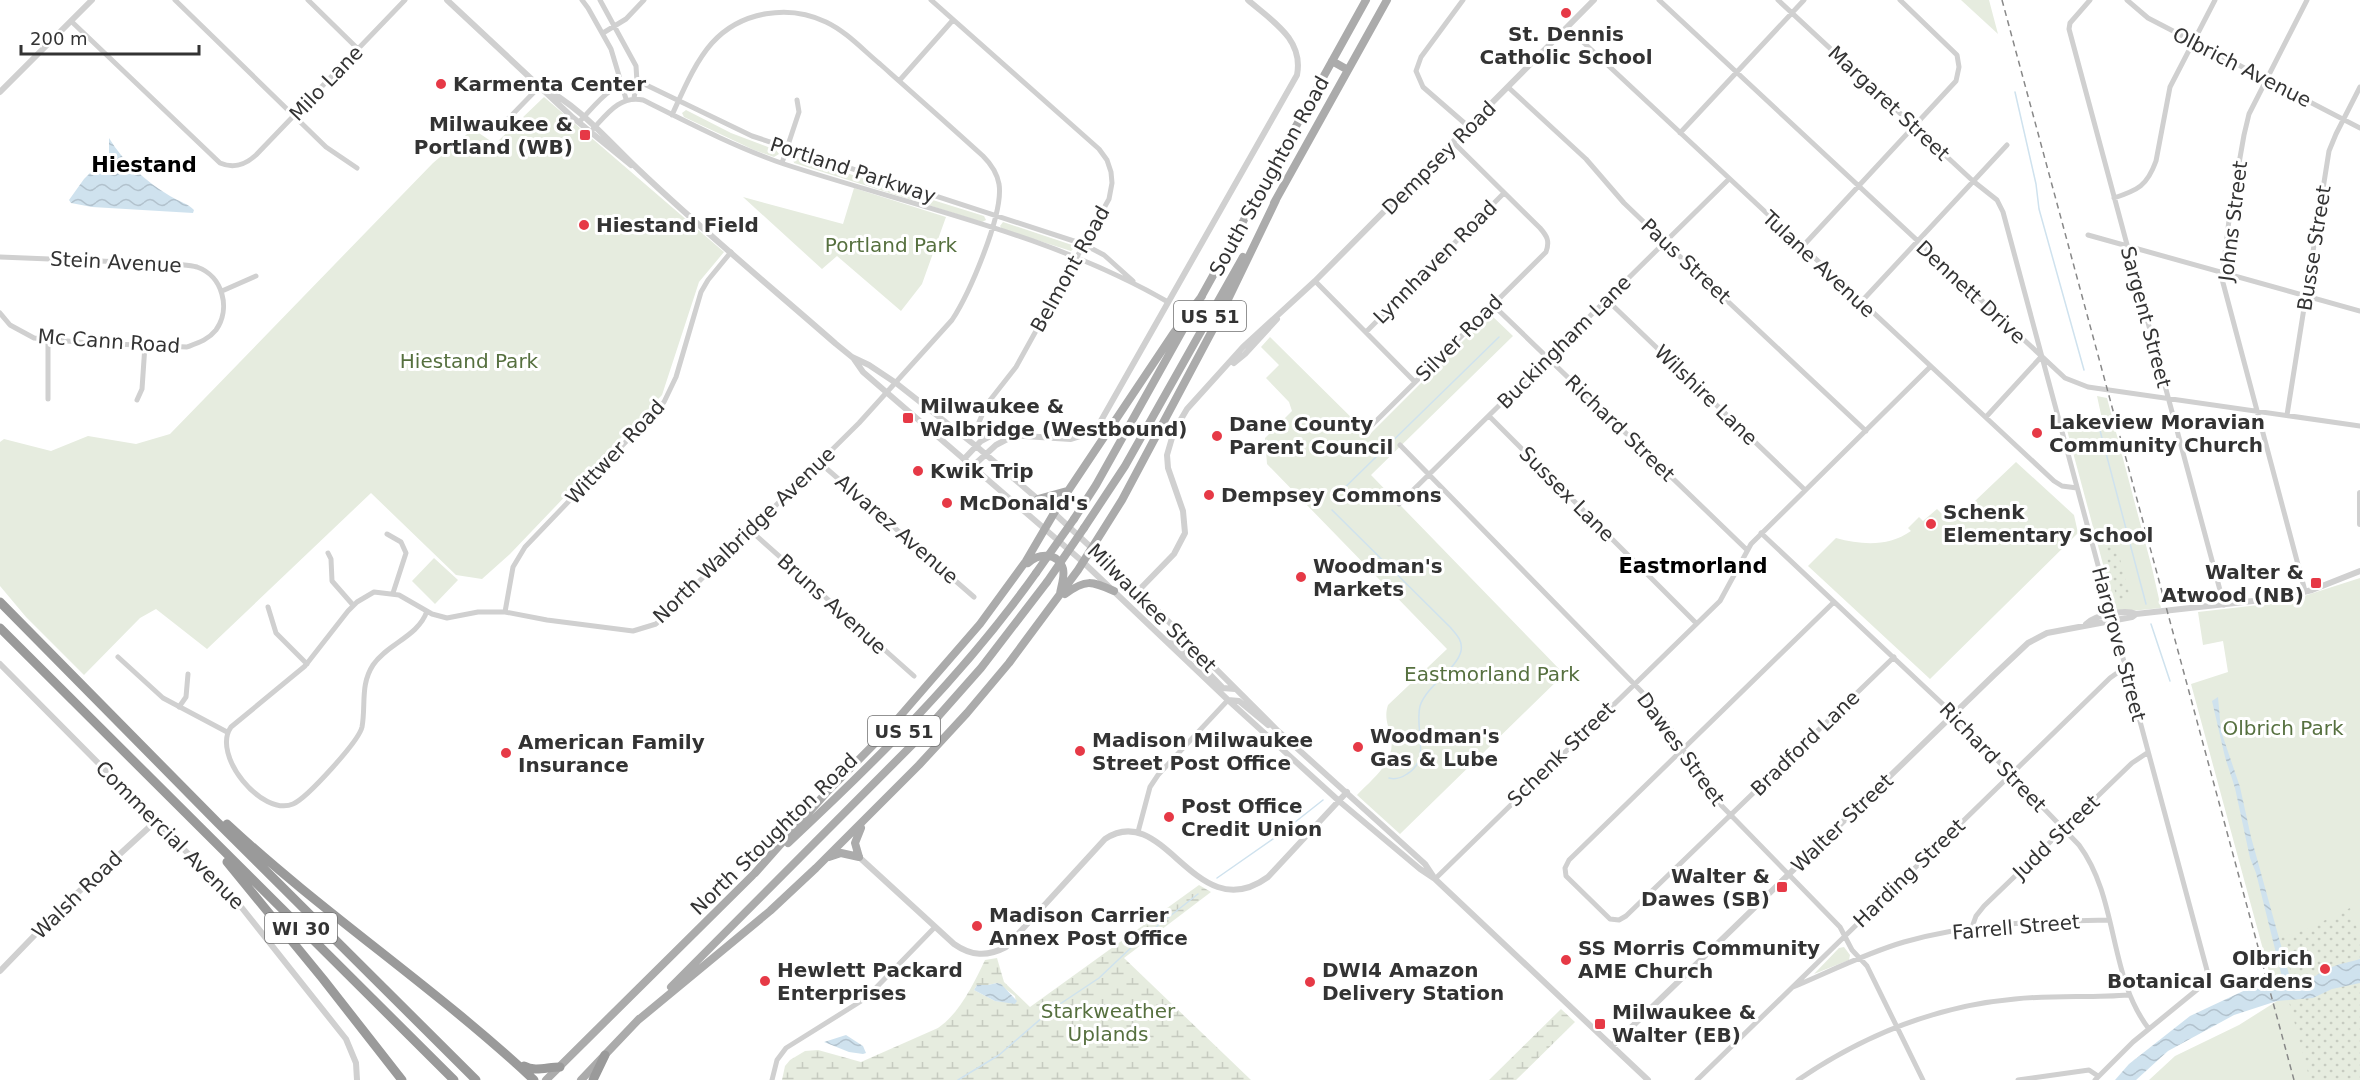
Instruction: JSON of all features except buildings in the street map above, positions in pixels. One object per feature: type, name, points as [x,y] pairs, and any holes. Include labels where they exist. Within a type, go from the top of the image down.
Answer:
[{"type":"highway","name":"WI 30","points":[[0,600],[175,780],[476,1080]]},
{"type":"highway","name":"WI 30","points":[[0,628],[454,1080]]},
{"type":"highway","points":[[148,776],[242,879],[400,1080]]},
{"type":"highway","points":[[175,780],[204,803],[280,872],[514,1061],[534,1080]]},
{"type":"highway","points":[[593,1080],[605,1055]]},
{"type":"highway","points":[[514,1061],[534,1070],[560,1067]]},
{"type":"main road","name":"South Stoughton Road","points":[[1096,485],[1365,0]]},
{"type":"main road","name":"South Stoughton Road","points":[[1108,493],[1276,200],[1387,0]]},
{"type":"main road","points":[[1332,61],[1348,70]]},
{"type":"main road","points":[[637,1021],[770,911],[874,811],[967,713],[1059,598],[1122,500],[1220,315],[1276,200]]},
{"type":"main road","points":[[755,873],[826,793],[925,688],[980,624],[1017,574],[1068,490],[1173,334],[1202,296]]},
{"type":"main road","name":"North Stoughton Road","points":[[546,1080],[755,873],[852,783],[915,720],[970,657],[1036,573],[1096,485]]},
{"type":"main road","points":[[1038,499],[1068,490]]},
{"type":"main road","name":"North Stoughton Road","points":[[581,1080],[920,738],[981,668],[1047,582],[1108,493]]},
{"type":"main road","points":[[1017,574],[1037,556],[1053,557],[1063,569],[1059,598]]},
{"type":"main road","points":[[1059,598],[1086,582],[1095,583],[1114,591]]},
{"type":"main road","points":[[859,857],[855,838],[874,811]]},
{"type":"main road","points":[[816,868],[835,854],[847,853],[859,857]]},
{"type":"street","points":[[0,93],[92,0]]},
{"type":"street","points":[[175,0],[334,154],[357,168]]},
{"type":"street","points":[[308,0],[358,49]]},
{"type":"street","name":"Milo Lane","points":[[71,21],[220,163],[231,167],[245,164],[256,155],[405,0]]},
{"type":"street","name":"Milwaukee Street","points":[[447,0],[578,123],[639,170]]},
{"type":"street","points":[[582,0],[603,33],[617,62],[626,99]]},
{"type":"street","points":[[590,133],[611,110],[626,99],[634,98],[637,82],[636,66],[600,0]]},
{"type":"street","points":[[603,33],[616,27],[644,0]]},
{"type":"street","name":"Belmont Road","points":[[931,0],[1099,149],[1107,160],[1112,178],[1110,194],[1077,256],[1016,367],[987,404],[979,422]]},
{"type":"street","points":[[964,459],[976,446],[994,434],[1071,439],[1087,434],[1098,426],[1295,81],[1299,65],[1298,52],[1291,40],[1248,0]]},
{"type":"street","points":[[1463,0],[1421,57],[1416,71],[1423,87],[1470,127]]},
{"type":"street","name":"Dempsey Road","points":[[1138,591],[1179,548],[1185,533],[1183,511],[1168,468],[1167,455],[1170,439],[1187,409],[1226,368],[1245,354],[1269,330],[1281,313],[1509,88],[1594,0]]},
{"type":"street","name":"Dennett Drive","points":[[1659,0],[2060,375],[2082,386],[2360,426]]},
{"type":"street","name":"Margaret Street","points":[[1778,0],[2000,204]]},
{"type":"street","points":[[1680,133],[1804,0]]},
{"type":"street","points":[[1802,247],[1956,81],[1959,59],[1952,48],[1900,0]]},
{"type":"street","name":"Sargent Street","points":[[2090,0],[2070,23],[2069,29],[2223,605]]},
{"type":"street","name":"Olbrich Avenue","points":[[2127,0],[2148,18],[2360,128]]},
{"type":"street","points":[[2114,198],[2139,188],[2152,173],[2170,87],[2215,0]]},
{"type":"street","name":"Johns Street","points":[[2305,591],[2223,286],[2223,273],[2244,135],[2252,107],[2307,0]]},
{"type":"street","name":"North Walbridge Avenue","points":[[393,593],[427,611],[447,618],[478,612],[505,612],[606,629],[639,630],[656,624],[888,393],[952,320],[963,304],[995,215],[1000,186],[991,165],[841,31],[809,15],[788,12],[763,13],[728,31],[713,42],[700,61],[672,115]]},
{"type":"street","points":[[899,81],[953,20]]},
{"type":"street","name":"Tulane Avenue","points":[[1568,28],[2054,481],[2062,486],[2077,488]]},
{"type":"street","points":[[578,123],[610,90],[621,84],[637,82]]},
{"type":"street","name":"Portland Parkway","points":[[637,82],[752,136],[787,149],[1083,244],[1104,255],[1137,284]]},
{"type":"street","points":[[507,120],[540,86]]},
{"type":"street","name":"Milwaukee Street","points":[[540,86],[554,93],[596,126],[639,170],[852,357],[864,372],[1083,562],[1228,700],[1339,801],[1435,879],[1648,1080]]},
{"type":"street","name":"Busse Street","points":[[2287,415],[2329,151],[2360,87]]},
{"type":"street","name":"Paus Street","points":[[1509,88],[1586,159],[1624,203],[1866,431]]},
{"type":"street","name":"Portland Parkway","points":[[634,98],[730,143],[782,163],[1077,256],[1137,284],[1168,302]]},
{"type":"street","points":[[782,163],[799,112],[797,100]]},
{"type":"street","points":[[1454,143],[1504,193]]},
{"type":"street","points":[[1861,302],[2007,145]]},
{"type":"street","name":"Buckingham Lane","points":[[1399,504],[1729,179]]},
{"type":"street","name":"Silver Road","points":[[1367,430],[1546,252],[1548,245],[1546,235],[1504,193]]},
{"type":"street","name":"Lynnhaven Road","points":[[1366,332],[1504,193]]},
{"type":"street","name":"Hargrove Street","points":[[2000,204],[2208,974],[2207,980],[2150,1029]]},
{"type":"street","points":[[2088,235],[2360,311]]},
{"type":"street","name":"Wittwer Road","points":[[505,612],[513,567],[525,547],[646,422],[667,397],[676,377],[703,289],[731,252]]},
{"type":"street","name":"Stein Avenue","points":[[0,257],[189,265],[201,268],[211,276],[222,291]]},
{"type":"street","points":[[222,291],[256,276]]},
{"type":"street","points":[[1315,281],[1415,382]]},
{"type":"street","name":"Mc Cann Road","points":[[0,314],[10,326],[34,338],[187,347],[209,337],[222,319],[224,308],[222,291]]},
{"type":"street","name":"Wilshire Lane","points":[[1607,300],[1805,490]]},
{"type":"street","name":"Richard Street","points":[[1493,304],[1747,550]]},
{"type":"street","points":[[48,340],[48,399]]},
{"type":"street","points":[[137,400],[142,389],[145,345]]},
{"type":"street","name":"Milwaukee Street","points":[[852,357],[896,383],[986,454],[1054,513],[1138,591],[1283,736],[1425,864],[1435,879]]},
{"type":"street","points":[[1986,417],[2041,357]]},
{"type":"street","name":"Schenk Street","points":[[1435,879],[1720,601],[1747,550],[1761,533],[1930,367]]},
{"type":"street","name":"Sussex Lane","points":[[1489,416],[1696,623]]},
{"type":"street","points":[[973,466],[1001,442],[1014,436]]},
{"type":"street","name":"Dawes Street","points":[[1400,445],[1634,684],[1666,721],[1705,785],[1730,815],[1840,927],[1852,950],[1867,966],[1923,1080]]},
{"type":"street","name":"Alvarez Avenue","points":[[819,462],[974,597]]},
{"type":"street","points":[[2360,493],[2360,524]]},
{"type":"street","name":"Bruns Avenue","points":[[751,531],[914,676]]},
{"type":"street","name":"Richard Street","points":[[1761,533],[1953,714],[2079,845],[2092,866],[2129,995],[2139,1015],[2150,1029]]},
{"type":"street","points":[[387,534],[401,542],[405,550],[393,593],[370,593],[353,605],[307,664],[239,719],[227,732],[226,746],[237,774],[266,802],[285,806],[304,798],[360,732],[363,690],[375,663],[416,629],[423,621],[427,611]]},
{"type":"street","points":[[328,553],[331,559],[332,581],[353,605]]},
{"type":"street","name":"Walter Street","points":[[1612,1046],[2028,643],[2047,633],[2131,612],[2136,614],[2280,598],[2360,571]]},
{"type":"street","points":[[1683,750],[1834,602]]},
{"type":"street","points":[[268,608],[276,633],[307,664]]},
{"type":"street","points":[[1157,632],[1194,658],[1223,688],[1235,689]]},
{"type":"street","points":[[118,657],[156,694],[227,732]]},
{"type":"street","name":"Bradford Lane","points":[[1683,750],[1566,865],[1566,876],[1610,919],[1619,920],[1626,916],[1894,657]]},
{"type":"street","name":"Commercial Avenue","points":[[0,664],[242,908],[339,1030],[354,1056],[357,1080]]},
{"type":"street","name":"Harding Street","points":[[1697,1080],[2110,678],[2124,668]]},
{"type":"street","points":[[179,707],[186,697],[188,674]]},
{"type":"street","points":[[1138,832],[1150,787],[1158,775],[1228,700],[1239,701],[1283,736]]},
{"type":"street","name":"Judd Street","points":[[1972,927],[1976,916],[1984,906],[2132,763],[2147,753]]},
{"type":"street","points":[[859,857],[962,950],[980,954],[993,952],[1006,946],[1105,839],[1120,831],[1138,832],[1156,840],[1192,873],[1209,885],[1222,890],[1245,888],[1254,886],[1268,877],[1347,792]]},
{"type":"street","name":"Walsh Road","points":[[0,971],[61,908],[156,820]]},
{"type":"street","name":"Farrell Street","points":[[1789,989],[1901,943],[1972,927],[2109,920]]},
{"type":"street","points":[[772,1080],[777,1060],[786,1048],[866,998],[935,927]]},
{"type":"street","points":[[1798,1080],[1852,1047],[1897,1026],[1957,1007],[1995,1001],[2129,995]]},
{"type":"street","points":[[2018,1080],[2089,1071],[2096,1078],[2150,1029]]},
{"type":"green space","points":[[1961,0],[1989,0],[1998,34]]},
{"type":"green space","name":"Hiestand Park","points":[[544,97],[724,252],[699,282],[662,395],[510,554],[482,579],[456,575],[371,493],[207,649],[156,609],[140,618],[84,675],[26,617],[0,586],[0,442],[4,439],[51,451],[88,436],[136,444],[170,434],[433,163],[473,129],[495,144]]},
{"type":"green space","points":[[686,110],[731,133],[776,150],[779,154],[774,157],[754,150],[684,117],[682,113]]},
{"type":"green space","points":[[793,158],[984,216],[986,220],[982,222],[794,163]]},
{"type":"green space","name":"Portland Park","points":[[854,188],[946,217],[922,284],[901,311],[837,256],[822,269],[743,197],[843,224]]},
{"type":"green space","points":[[1003,222],[1072,245],[1074,248],[1071,251],[1002,229],[1000,226]]},
{"type":"green space","name":"Eastmorland Park","points":[[1490,314],[1513,336],[1371,475],[1564,674],[1400,834],[1357,795],[1382,769],[1390,754],[1392,746],[1386,717],[1388,705],[1447,649],[1267,464],[1265,438],[1292,411],[1289,402],[1266,378],[1279,365],[1261,347],[1270,337],[1369,435]]},
{"type":"green space","points":[[2097,396],[2107,398],[2161,608],[2120,612],[2115,609],[2067,430],[2102,419]]},
{"type":"green space","points":[[2016,462],[2074,515],[2078,533],[1930,679],[1808,566],[1836,538],[1865,543],[1893,540],[1911,531],[1908,528],[1919,517],[1923,521],[1937,509],[1945,517],[1955,520]]},
{"type":"green space","points":[[2112,529],[2131,600],[2118,603],[2100,532]]},
{"type":"green space","points":[[434,558],[458,580],[435,604],[412,581]]},
{"type":"green space","name":"Olbrich Park","points":[[2360,578],[2360,1080],[2149,1080],[2175,1056],[2239,1025],[2277,1001],[2191,684],[2228,672],[2223,641],[2203,645],[2198,612],[2285,602]]},
{"type":"green space","name":"Starkweather Uplands","points":[[1199,885],[1211,892],[1124,958],[1251,1080],[782,1080],[785,1066],[805,1051],[818,1050],[861,1062],[938,1028],[960,1006],[985,960],[997,958],[1004,982],[1030,1007]],"holes":[[[997,983],[1015,996],[1016,1003],[995,1001],[974,990],[977,985]]]},
{"type":"green space","name":"Olbrich Botanical Gardens","points":[[2350,908],[2360,937],[2360,1080],[2310,1080],[2289,1002],[2300,1000],[2280,938],[2307,929]]},
{"type":"green space","points":[[1844,947],[1850,955],[1849,960],[1814,974],[1839,948]]},
{"type":"green space","points":[[1561,1009],[1575,1022],[1516,1080],[1489,1080]]},
{"type":"water","points":[[109,138],[136,171],[173,198],[192,208],[193,213],[92,207],[71,203],[69,200],[84,179],[109,154]]},
{"type":"water","points":[[2218,697],[2221,731],[2240,787],[2251,837],[2290,978],[2293,983],[2304,982],[2339,964],[2360,959],[2360,983],[2332,989],[2313,998],[2277,1001],[2234,1015],[2168,1051],[2136,1080],[2115,1080],[2129,1064],[2190,1016],[2254,986],[2261,991],[2273,987],[2274,990],[2284,985],[2212,701]]},
{"type":"water","points":[[1001,984],[1017,1001],[1015,1004],[995,1001],[974,990],[977,985]]},
{"type":"water","points":[[846,1035],[863,1046],[866,1053],[849,1052],[824,1042]]},
{"type":"waterway","points":[[2015,92],[2036,184],[2039,209],[2084,370]]},
{"type":"waterway","points":[[1332,500],[1499,337]]},
{"type":"waterway","points":[[2098,423],[2146,604]]},
{"type":"waterway","points":[[1332,510],[1450,627],[1461,644],[1458,658],[1429,691],[1420,706],[1421,752],[1419,760],[1414,768],[1401,778],[1389,778]]},
{"type":"waterway","points":[[2151,624],[2170,681]]},
{"type":"waterway","points":[[1217,878],[1280,834],[1323,800]]},
{"type":"waterway","points":[[958,1080],[999,1055],[1051,1010],[1099,978],[1137,942],[1198,894]]},
{"type":"railway","points":[[2002,0],[2294,1080]]},
{"type":"place","name":"St. Dennis Catholic School","points":[[1566,13]]},
{"type":"place","name":"Karmenta Center","points":[[441,84]]},
{"type":"place","name":"Milwaukee & Portland (WB)","points":[[585,135]]},
{"type":"place","name":"Hiestand Field","points":[[584,225]]},
{"type":"place","name":"Milwaukee & Walbridge (Westbound)","points":[[908,418]]},
{"type":"place","name":"Lakeview Moravian Community Church","points":[[2037,433]]},
{"type":"place","name":"Dane County Parent Council","points":[[1217,436]]},
{"type":"place","name":"Kwik Trip","points":[[918,471]]},
{"type":"place","name":"Dempsey Commons","points":[[1209,495]]},
{"type":"place","name":"McDonald's","points":[[947,503]]},
{"type":"place","name":"Schenk Elementary School","points":[[1931,524]]},
{"type":"place","name":"Woodman's Markets","points":[[1301,577]]},
{"type":"place","name":"Walter & Atwood (NB)","points":[[2316,583]]},
{"type":"place","name":"Woodman's Gas & Lube","points":[[1358,747]]},
{"type":"place","name":"Madison Milwaukee Street Post Office","points":[[1080,751]]},
{"type":"place","name":"American Family Insurance","points":[[506,753]]},
{"type":"place","name":"Post Office Credit Union","points":[[1169,817]]},
{"type":"place","name":"Walter & Dawes (SB)","points":[[1782,887]]},
{"type":"place","name":"Madison Carrier Annex Post Office","points":[[977,926]]},
{"type":"place","name":"SS Morris Community AME Church","points":[[1566,960]]},
{"type":"place","name":"Olbrich Botanical Gardens","points":[[2325,969]]},
{"type":"place","name":"Hewlett Packard Enterprises","points":[[765,981]]},
{"type":"place","name":"DWI4 Amazon Delivery Station","points":[[1310,982]]},
{"type":"place","name":"Milwaukee & Walter (EB)","points":[[1600,1024]]},
{"type":"district","name":"Hiestand","points":[[144,165]]},
{"type":"district","name":"Eastmorland","points":[[1693,566]]}]
